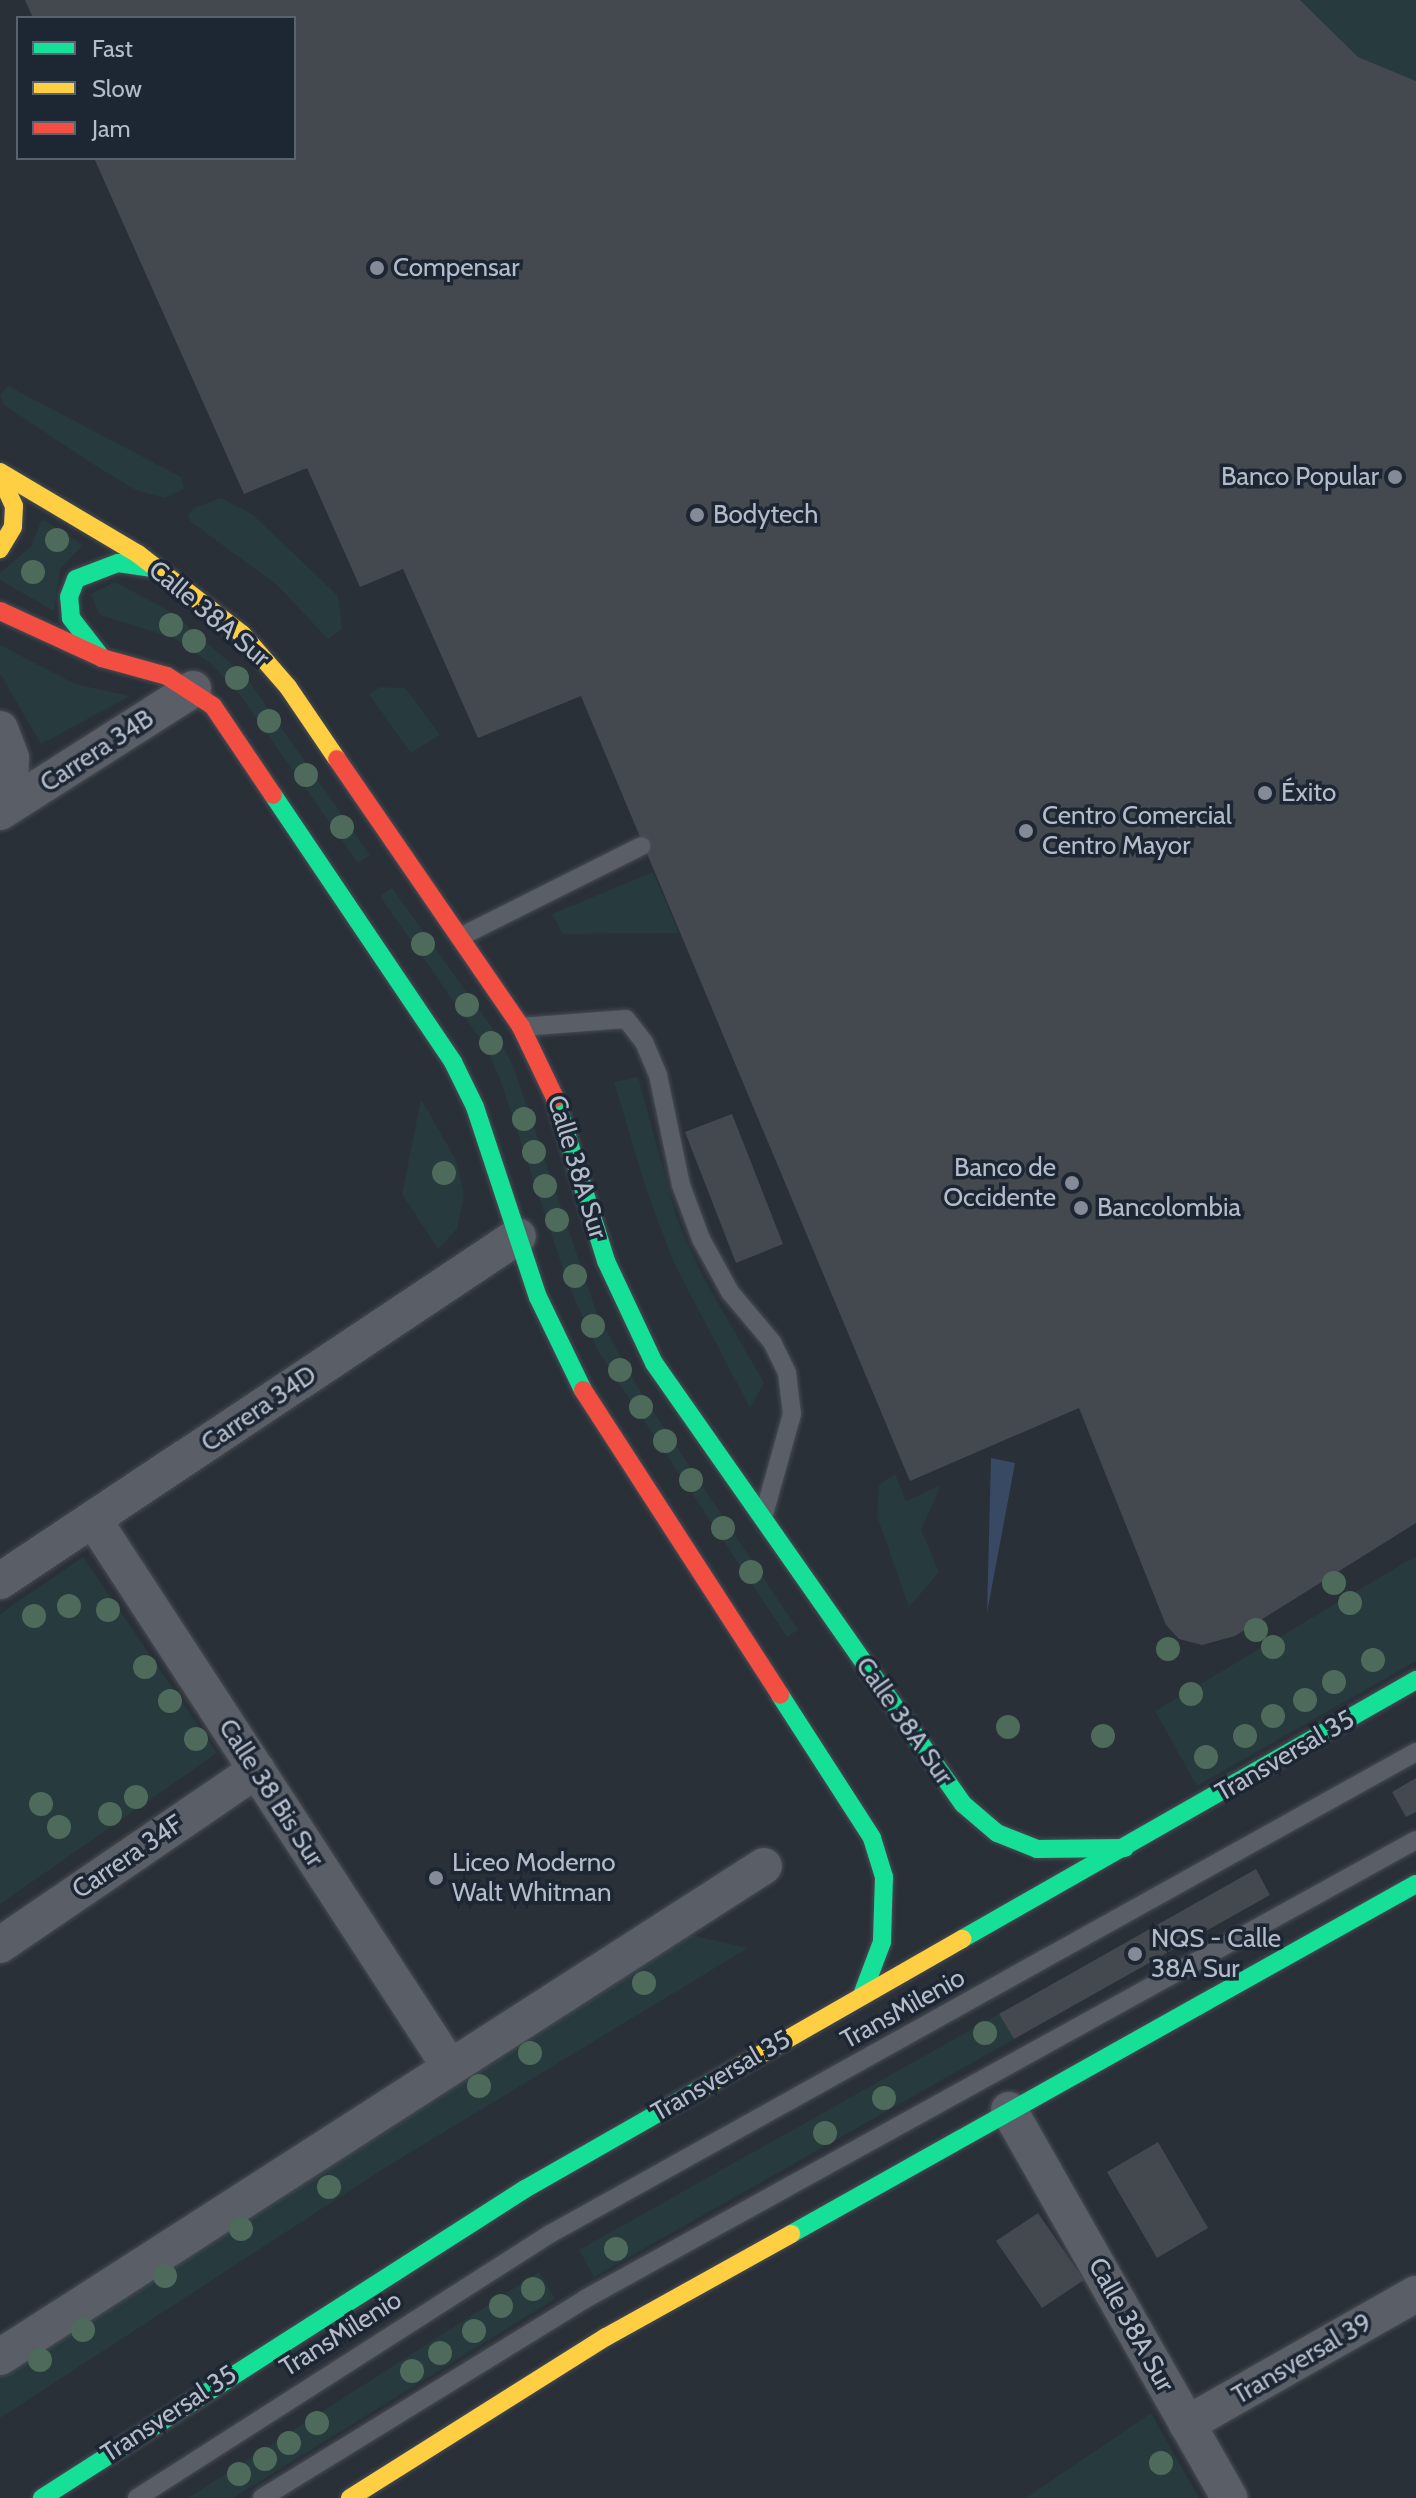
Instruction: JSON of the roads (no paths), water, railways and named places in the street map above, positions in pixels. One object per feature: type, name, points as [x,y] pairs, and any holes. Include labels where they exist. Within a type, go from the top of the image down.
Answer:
[{"type":"main road","points":[[0,474],[14,506],[13,527],[0,549]]},
{"type":"main road","name":"Calle 38A Sur","points":[[0,474],[158,569],[268,660],[521,1027],[549,1080],[629,1319],[934,1766],[980,1821],[1037,1849],[1070,1853],[1125,1848]]},
{"type":"main road","points":[[102,658],[71,618],[69,597],[76,579],[96,567],[118,563],[158,569]]},
{"type":"main road","points":[[0,611],[102,658],[167,676],[193,689],[226,723],[453,1062],[475,1107],[549,1324],[574,1376],[872,1838],[884,1877],[885,1918],[882,1942],[862,1995]]},
{"type":"main road","name":"Transversal 35","points":[[42,2498],[525,2189],[1416,1680]]},
{"type":"main road","points":[[350,2498],[606,2337],[1416,1884]]},
{"type":"street","name":"Carrera 34B","points":[[0,812],[193,689]]},
{"type":"street","points":[[0,729],[11,758],[10,778],[0,800]]},
{"type":"street","name":"Carrera 34D","points":[[0,1581],[518,1236]]},
{"type":"street","name":"Calle 38 Bis Sur","points":[[93,1519],[450,2067]]},
{"type":"street","name":"Carrera 34F","points":[[0,1945],[257,1770]]},
{"type":"street","points":[[0,2357],[764,1866]]},
{"type":"street","name":"Calle 38A Sur","points":[[1009,2110],[1229,2498]]},
{"type":"street","name":"Transversal 39","points":[[1187,2424],[1416,2294]]},
{"type":"lane","points":[[460,937],[642,846]]},
{"type":"lane","points":[[521,1027],[626,1019],[644,1042],[658,1075],[681,1185],[701,1239],[730,1292],[772,1342],[787,1373],[792,1414],[763,1519]]},
{"type":"lane","name":"TransMilenio","points":[[137,2498],[550,2234],[1416,1752]]},
{"type":"lane","points":[[262,2498],[585,2299],[1416,1840]]},
{"type":"water","points":[[991,1459],[1015,1463],[987,1613]]},
{"type":"place","name":"Compensar","points":[[377,268]]},
{"type":"place","name":"Banco Popular","points":[[1395,477]]},
{"type":"place","name":"Bodytech","points":[[697,515]]},
{"type":"place","name":"Éxito","points":[[1265,793]]},
{"type":"place","name":"Centro Comercial Centro Mayor","points":[[1026,831]]},
{"type":"place","name":"Banco de Occidente","points":[[1072,1183]]},
{"type":"place","name":"Bancolombia","points":[[1081,1208]]},
{"type":"place","name":"Liceo Moderno Walt Whitman","points":[[436,1878]]},
{"type":"place","name":"NQS - Calle 38A Sur","points":[[1135,1954]]}]
